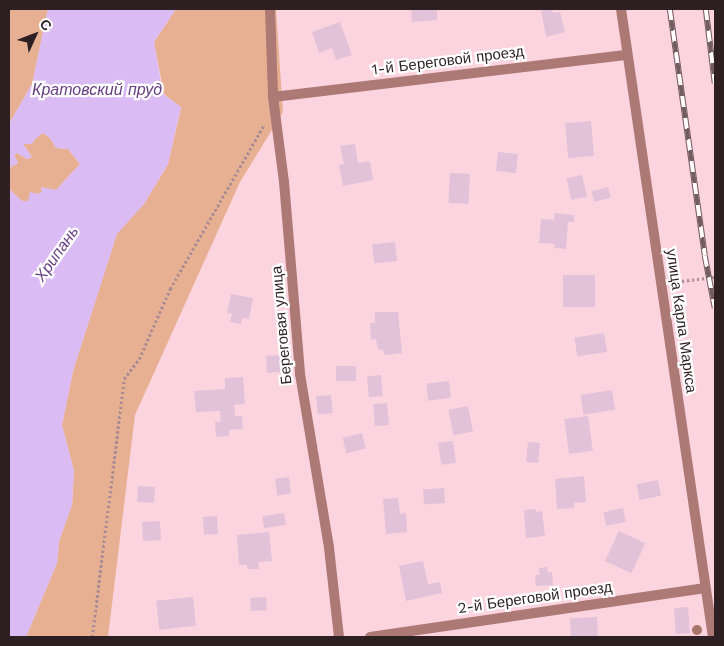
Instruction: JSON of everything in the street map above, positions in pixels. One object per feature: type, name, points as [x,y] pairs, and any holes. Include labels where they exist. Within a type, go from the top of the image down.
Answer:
[{"type":"street","name":"Береговая улица","points":[[270,9],[273,97],[287,211],[300,374],[329,548],[339,637]]},
{"type":"street","name":"улица Карла Маркса","points":[[621,9],[626,55],[712,637]]},
{"type":"street","name":"1-й Береговой проезд","points":[[273,97],[626,55]]},
{"type":"street","name":"2-й Береговой проезд","points":[[370,637],[705,588]]},
{"type":"path","points":[[92,637],[124,379],[139,359],[170,289],[266,122]]},
{"type":"path","points":[[683,281],[715,277]]},
{"type":"shaded area","points":[[9,9],[48,9],[32,84],[9,124]]},
{"type":"shaded area","points":[[176,9],[276,9],[283,112],[240,182],[135,415],[108,637],[26,637],[57,563],[59,541],[72,505],[74,471],[62,425],[73,371],[117,233],[144,204],[168,164],[181,108],[164,94],[154,42]]},
{"type":"shaded area","points":[[43,133],[50,138],[56,148],[68,149],[80,164],[56,190],[41,188],[42,192],[28,201],[22,201],[9,189],[9,168],[18,163],[14,155],[17,153],[27,159],[32,157],[23,144],[28,143]]},
{"type":"water","name":"Кратовский пруд","points":[[48,9],[176,9],[154,42],[163,94],[181,107],[168,164],[144,204],[117,234],[73,371],[62,425],[74,471],[72,505],[59,541],[57,563],[26,637],[9,637],[9,189],[22,201],[28,201],[30,192],[38,194],[42,192],[41,187],[56,190],[80,164],[68,149],[56,148],[50,138],[43,133],[32,144],[23,144],[32,157],[27,159],[17,153],[14,155],[18,163],[9,168],[9,124],[32,84]]},
{"type":"building","points":[[411,9],[437,9],[437,20],[412,22]]},
{"type":"building","points":[[541,9],[552,9],[553,13],[560,12],[565,32],[546,37]]},
{"type":"building","points":[[340,22],[352,55],[336,60],[332,48],[319,53],[312,32]]},
{"type":"building","points":[[591,121],[594,156],[568,158],[565,123]]},
{"type":"building","points":[[355,144],[358,163],[370,161],[373,180],[343,186],[339,165],[344,164],[340,146]]},
{"type":"building","points":[[498,152],[518,154],[516,173],[496,171]]},
{"type":"building","points":[[450,173],[470,174],[468,204],[448,203]]},
{"type":"building","points":[[582,175],[587,196],[571,200],[566,179]]},
{"type":"building","points":[[608,187],[611,198],[594,202],[592,191]]},
{"type":"building","points":[[555,213],[574,215],[574,222],[568,222],[566,249],[554,248],[555,244],[539,243],[541,219],[554,220]]},
{"type":"building","points":[[395,242],[397,261],[374,263],[372,244]]},
{"type":"building","points":[[563,275],[595,275],[595,307],[563,307]]},
{"type":"building","points":[[231,294],[253,298],[249,319],[242,318],[241,324],[230,322],[232,314],[227,313]]},
{"type":"building","points":[[375,312],[398,312],[402,353],[385,355],[383,350],[378,349],[376,339],[371,340],[370,323],[375,323]]},
{"type":"building","points":[[604,333],[607,352],[577,356],[574,338]]},
{"type":"building","points":[[282,355],[283,372],[267,373],[266,356]]},
{"type":"building","points":[[336,366],[356,366],[356,381],[336,381]]},
{"type":"building","points":[[381,375],[383,396],[369,397],[367,376]]},
{"type":"building","points":[[243,377],[245,404],[234,405],[235,416],[242,416],[243,429],[229,430],[229,436],[216,437],[215,422],[221,422],[220,411],[196,412],[194,391],[225,389],[225,378]]},
{"type":"building","points":[[449,381],[451,398],[428,401],[426,384]]},
{"type":"building","points":[[612,390],[615,410],[584,415],[580,395]]},
{"type":"building","points":[[331,395],[333,413],[318,414],[316,397]]},
{"type":"building","points":[[387,403],[389,425],[375,426],[373,404]]},
{"type":"building","points":[[468,406],[473,432],[453,435],[448,410]]},
{"type":"building","points":[[588,416],[593,451],[569,454],[564,419]]},
{"type":"building","points":[[362,433],[366,449],[346,453],[343,438]]},
{"type":"building","points":[[453,441],[456,463],[441,465],[438,443]]},
{"type":"building","points":[[528,442],[540,443],[538,463],[526,462]]},
{"type":"building","points":[[584,476],[586,502],[574,503],[574,508],[557,509],[555,479]]},
{"type":"building","points":[[289,477],[291,494],[277,496],[275,479]]},
{"type":"building","points":[[658,480],[661,496],[639,500],[636,484]]},
{"type":"building","points":[[138,486],[155,487],[154,503],[137,502]]},
{"type":"building","points":[[444,488],[445,503],[424,504],[423,489]]},
{"type":"building","points":[[398,498],[400,514],[406,513],[407,532],[386,534],[383,499]]},
{"type":"building","points":[[623,508],[626,522],[606,526],[603,512]]},
{"type":"building","points":[[536,509],[536,512],[542,511],[545,536],[526,538],[524,510]]},
{"type":"building","points":[[284,513],[286,525],[264,528],[262,516]]},
{"type":"building","points":[[217,516],[218,534],[204,535],[203,517]]},
{"type":"building","points":[[160,521],[161,540],[143,541],[142,522]]},
{"type":"building","points":[[619,531],[645,543],[631,573],[605,561]]},
{"type":"building","points":[[269,532],[272,561],[258,562],[259,569],[247,569],[247,565],[239,565],[237,535]]},
{"type":"building","points":[[423,561],[428,584],[440,582],[442,593],[406,601],[399,566]]},
{"type":"building","points":[[547,567],[548,573],[552,572],[553,585],[536,586],[535,575],[540,575],[539,568]]},
{"type":"building","points":[[193,597],[196,626],[159,630],[156,601]]},
{"type":"building","points":[[266,597],[267,610],[251,611],[250,598]]},
{"type":"building","points":[[688,607],[690,633],[676,634],[674,608]]},
{"type":"building","points":[[597,617],[598,637],[571,637],[570,618]]},
{"type":"railway","points":[[670,9],[705,256],[715,308]]},
{"type":"railway","points":[[706,9],[715,83]]},
{"type":"water label","name":"Хрипань","points":[[57,254]]}]
